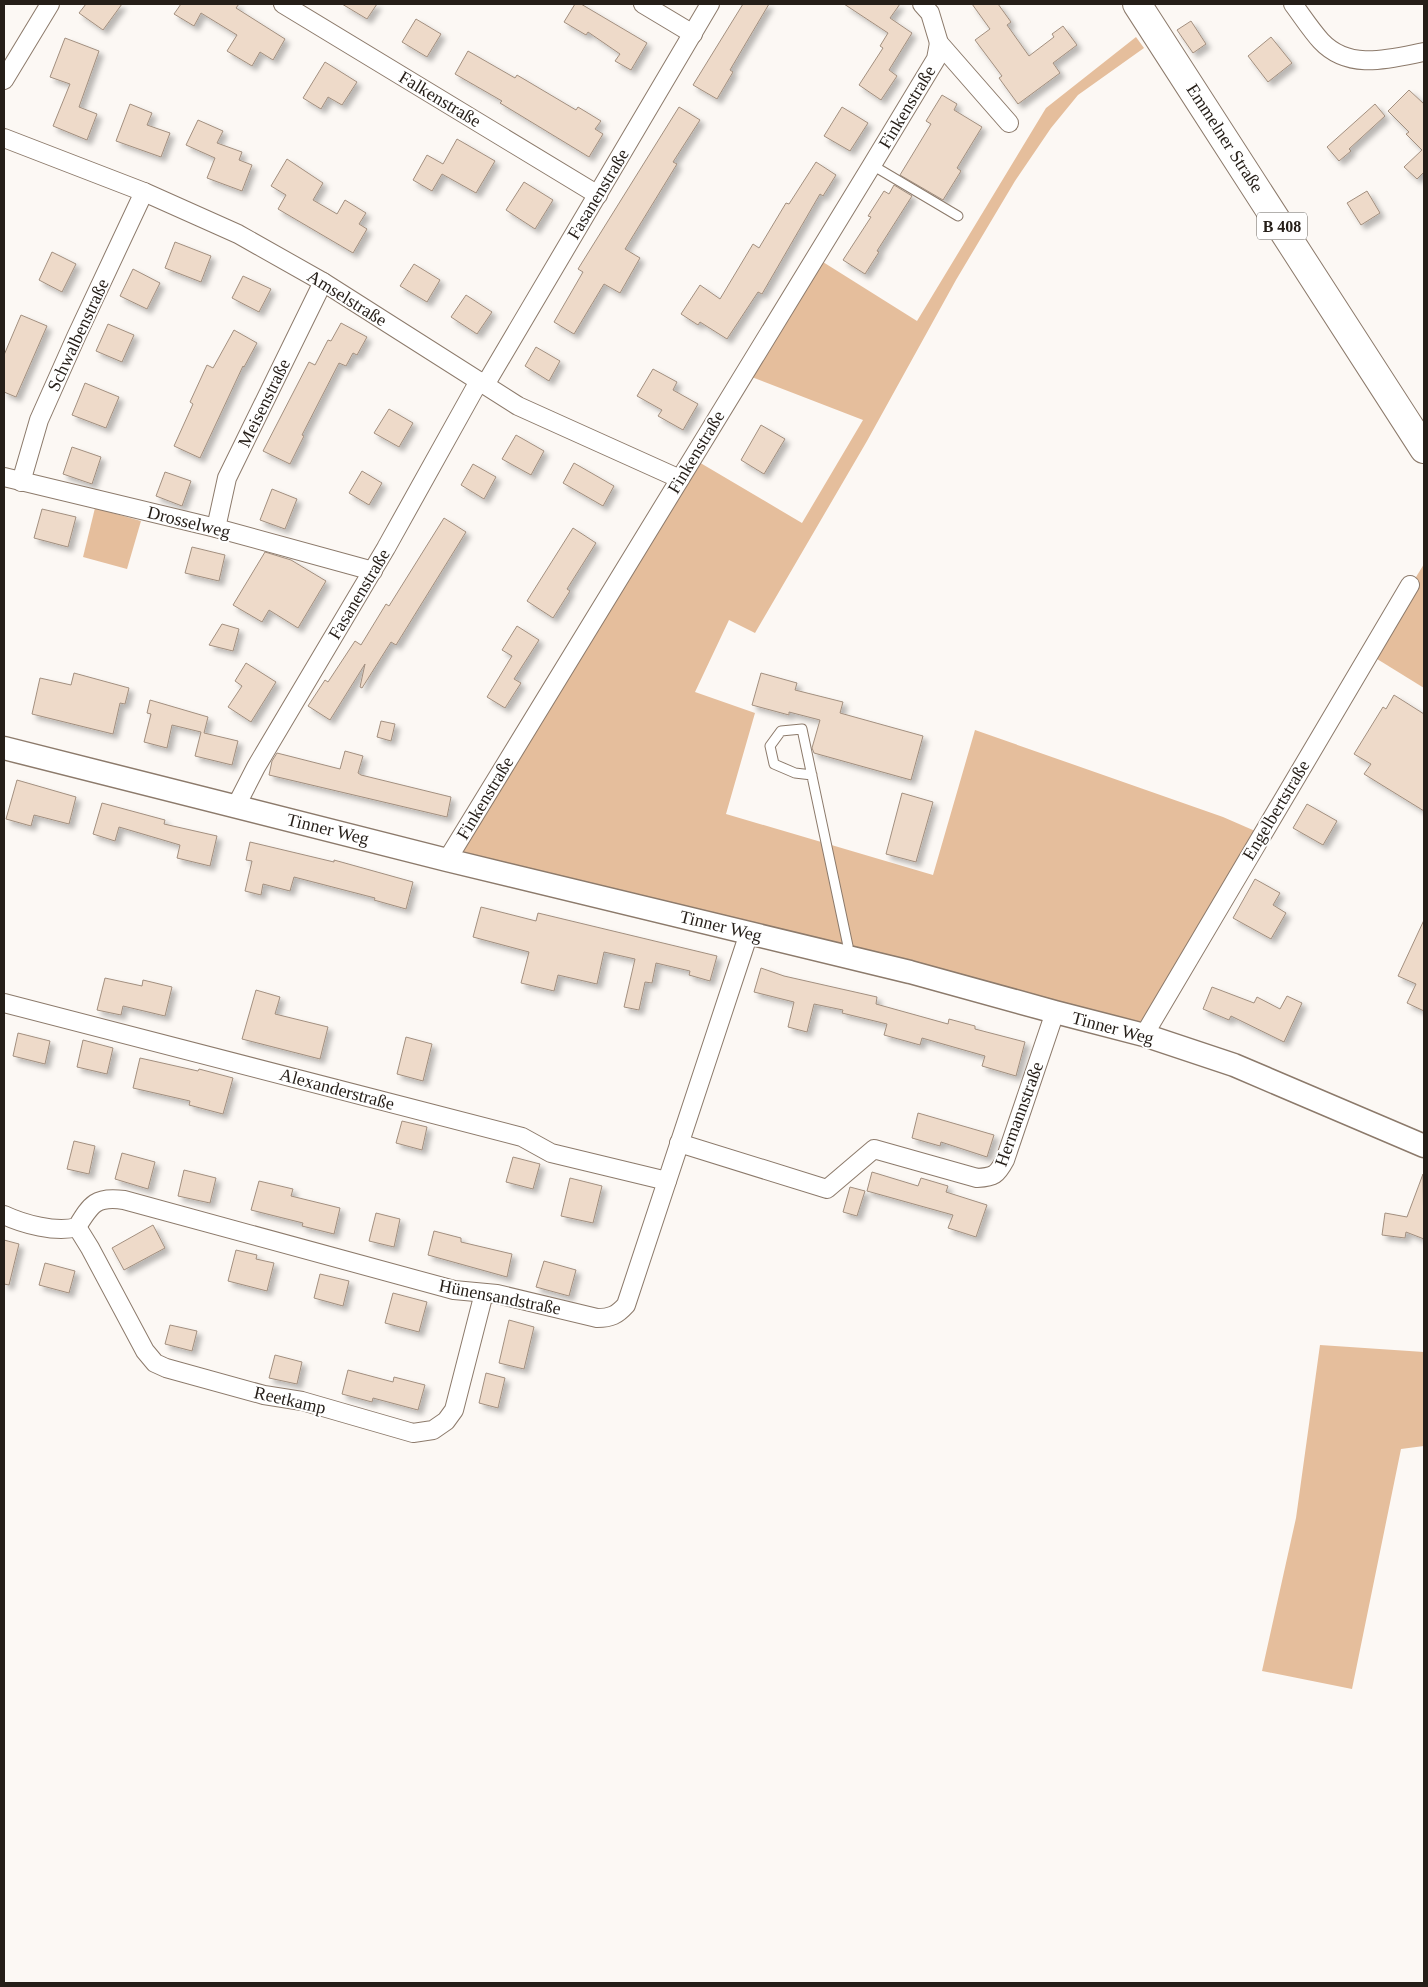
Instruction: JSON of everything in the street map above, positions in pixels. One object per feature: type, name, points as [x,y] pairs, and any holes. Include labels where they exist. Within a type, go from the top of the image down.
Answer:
[{"type":"main road","name":"Emmelner Straße","points":[[1137,4],[1424,449]]},
{"type":"street","points":[[4,80],[50,4]]},
{"type":"street","name":"Falkenstraße","points":[[283,4],[304,9],[598,195]]},
{"type":"street","points":[[643,4],[693,34]]},
{"type":"street","name":"Fasanenstraße","points":[[236,806],[256,768],[482,383],[598,195],[710,4]]},
{"type":"street","points":[[922,4],[930,13],[939,43],[1009,123]]},
{"type":"street","points":[[1293,4],[1322,42],[1343,58],[1367,61],[1424,52]]},
{"type":"street","name":"Finkenstraße","points":[[447,860],[936,59],[939,43]]},
{"type":"street","name":"Amselstraße","points":[[4,138],[144,192],[238,234],[323,282],[518,406],[680,479]]},
{"type":"street","name":"Schwalbenstraße","points":[[22,482],[39,420],[144,192]]},
{"type":"street","name":"Meisenstraße","points":[[216,528],[227,478],[323,282]]},
{"type":"street","name":"Drosselweg","points":[[4,477],[216,528],[373,571]]},
{"type":"street","name":"Engelbertstraße","points":[[1144,1035],[1410,585]]},
{"type":"street","name":"Tinner Weg","points":[[4,748],[447,860],[910,972],[1144,1035],[1234,1065],[1424,1146]]},
{"type":"street","name":"Hünensandstraße","points":[[76,1227],[97,1201],[108,1198],[124,1200],[454,1290],[497,1294],[598,1318],[609,1318],[618,1314],[626,1305],[749,933]]},
{"type":"street","name":"Alexanderstraße","points":[[4,1003],[522,1137],[551,1153],[667,1181]]},
{"type":"street","name":"Hermannstraße","points":[[679,1143],[827,1190],[874,1149],[977,1178],[990,1178],[999,1172],[1005,1160],[1055,1012]]},
{"type":"street","points":[[4,1215],[53,1229],[67,1230],[76,1227]]},
{"type":"street","name":"Reetkamp","points":[[76,1227],[90,1248],[145,1351],[155,1363],[166,1368],[255,1393],[302,1401],[413,1433],[433,1430],[446,1421],[454,1410],[484,1293]]},
{"type":"lane","points":[[872,165],[958,216]]},
{"type":"lane","points":[[812,775],[795,773],[774,764],[770,746],[781,731],[802,729],[812,775],[848,946],[846,956]]},
{"type":"shaded area","points":[[1136,37],[1144,48],[1078,95],[1051,128],[1015,181],[956,280],[867,441],[755,633],[729,620],[695,692],[755,713],[726,814],[933,875],[975,730],[1223,817],[1262,834],[1150,1022],[1121,1021],[453,851],[692,458],[802,523],[863,420],[744,374],[815,257],[917,321],[1046,108]]},
{"type":"shaded area","points":[[95,508],[141,521],[127,569],[83,557]]},
{"type":"shaded area","points":[[1424,564],[1424,688],[1369,654]]},
{"type":"shaded area","points":[[1320,1345],[1424,1352],[1424,1446],[1401,1449],[1352,1689],[1262,1671],[1296,1518]]},
{"type":"building","points":[[86,4],[122,4],[103,30],[79,13]]},
{"type":"building","points":[[181,4],[239,4],[236,8],[285,39],[273,60],[260,52],[252,66],[227,51],[237,35],[201,13],[194,26],[174,14]]},
{"type":"building","points":[[342,4],[377,4],[367,19]]},
{"type":"building","points":[[575,4],[581,4],[647,43],[631,70],[615,61],[620,54],[588,32],[586,35],[564,22]]},
{"type":"building","points":[[743,4],[769,4],[730,70],[733,72],[717,99],[693,85]]},
{"type":"building","points":[[844,4],[900,4],[890,18],[912,33],[889,70],[897,76],[881,100],[859,85],[883,48],[880,46],[888,33]]},
{"type":"building","points":[[972,4],[998,4],[1011,22],[1007,25],[1029,56],[1054,37],[1052,34],[1063,26],[1077,45],[1053,63],[1060,73],[1018,104],[999,78],[1002,76],[975,40],[990,29]]},
{"type":"building","points":[[416,19],[441,34],[427,57],[402,42]]},
{"type":"building","points":[[1191,21],[1206,44],[1193,53],[1177,30]]},
{"type":"building","points":[[1271,37],[1292,63],[1268,82],[1248,56]]},
{"type":"building","points":[[65,38],[99,51],[79,107],[97,114],[87,140],[53,126],[70,84],[50,77]]},
{"type":"building","points":[[468,51],[515,78],[517,75],[576,110],[578,107],[601,121],[595,129],[603,134],[589,157],[500,103],[502,101],[455,74]]},
{"type":"building","points":[[325,62],[357,82],[342,105],[328,97],[321,109],[303,98]]},
{"type":"building","points":[[1409,90],[1424,104],[1424,172],[1417,179],[1404,167],[1422,150],[1406,134],[1409,132],[1388,111]]},
{"type":"building","points":[[942,95],[957,104],[954,110],[982,127],[957,168],[961,171],[943,200],[900,175],[931,124],[926,121]]},
{"type":"building","points":[[130,104],[152,113],[147,125],[170,133],[161,157],[116,141]]},
{"type":"building","points":[[1375,104],[1385,116],[1349,149],[1351,151],[1339,161],[1327,147]]},
{"type":"building","points":[[679,107],[700,120],[673,162],[677,164],[625,249],[640,258],[620,293],[604,284],[574,334],[554,322],[583,272],[578,269]]},
{"type":"building","points":[[842,107],[868,123],[850,151],[824,136]]},
{"type":"building","points":[[198,120],[223,131],[217,143],[242,152],[239,160],[252,165],[242,191],[207,178],[215,158],[186,145]]},
{"type":"building","points":[[457,139],[495,161],[476,193],[442,174],[432,191],[413,180],[427,155],[443,164]]},
{"type":"building","points":[[287,159],[323,183],[313,200],[337,214],[345,200],[366,213],[359,224],[367,229],[353,253],[278,209],[286,195],[271,186]]},
{"type":"building","points":[[816,162],[836,175],[823,196],[820,194],[762,294],[758,292],[727,339],[700,322],[698,325],[681,314],[700,285],[720,299],[753,244],[759,248],[786,203],[789,204]]},
{"type":"building","points":[[524,182],[553,200],[535,229],[506,210]]},
{"type":"building","points":[[894,185],[912,196],[877,251],[879,252],[865,274],[843,260],[871,217],[868,216],[884,191],[889,194]]},
{"type":"building","points":[[1367,191],[1380,213],[1361,225],[1347,203]]},
{"type":"building","points":[[175,242],[211,256],[201,282],[165,268]]},
{"type":"building","points":[[52,252],[76,264],[62,292],[39,280]]},
{"type":"building","points":[[414,264],[440,280],[427,302],[400,286]]},
{"type":"building","points":[[133,269],[160,283],[147,309],[120,296]]},
{"type":"building","points":[[243,276],[271,289],[259,312],[232,298]]},
{"type":"building","points":[[466,295],[492,312],[477,334],[451,317]]},
{"type":"building","points":[[21,315],[47,326],[16,397],[4,392],[4,355]]},
{"type":"building","points":[[341,323],[367,337],[357,355],[353,353],[346,366],[339,363],[302,435],[304,436],[290,464],[263,451],[309,362],[315,365],[328,340],[331,341]]},
{"type":"building","points":[[108,324],[134,335],[122,362],[96,351]]},
{"type":"building","points":[[234,330],[257,343],[243,366],[200,458],[174,446],[193,404],[190,402],[207,365],[213,368]]},
{"type":"building","points":[[536,347],[560,361],[549,381],[525,366]]},
{"type":"building","points":[[653,369],[677,382],[673,390],[698,404],[683,430],[658,416],[662,410],[637,396]]},
{"type":"building","points":[[85,383],[119,397],[106,428],[72,415]]},
{"type":"building","points":[[389,409],[413,423],[399,447],[374,433]]},
{"type":"building","points":[[761,425],[785,439],[764,474],[741,460]]},
{"type":"building","points":[[516,435],[544,451],[531,475],[502,459]]},
{"type":"building","points":[[72,447],[101,457],[92,484],[63,474]]},
{"type":"building","points":[[574,463],[614,486],[603,506],[563,483]]},
{"type":"building","points":[[473,464],[496,477],[484,499],[461,485]]},
{"type":"building","points":[[362,471],[382,483],[369,505],[349,493]]},
{"type":"building","points":[[165,472],[191,481],[182,506],[156,496]]},
{"type":"building","points":[[272,489],[297,499],[285,529],[260,520]]},
{"type":"building","points":[[42,509],[76,517],[68,547],[34,538]]},
{"type":"building","points":[[444,518],[466,532],[396,645],[391,642],[362,688],[360,687],[365,664],[330,720],[308,706],[325,680],[328,682],[355,641],[361,645],[386,604],[389,606]]},
{"type":"building","points":[[573,528],[596,543],[567,589],[570,591],[553,618],[527,601]]},
{"type":"building","points":[[192,547],[225,555],[219,581],[185,573]]},
{"type":"building","points":[[265,552],[291,560],[326,581],[298,628],[269,610],[262,622],[233,605]]},
{"type":"building","points":[[222,624],[239,629],[233,651],[209,645]]},
{"type":"building","points":[[517,626],[539,640],[514,679],[521,683],[505,708],[487,697],[512,656],[502,650]]},
{"type":"building","points":[[246,663],[276,682],[251,722],[228,707],[242,686],[235,681]]},
{"type":"building","points":[[74,673],[129,688],[125,704],[120,703],[113,734],[32,714],[40,678],[71,685]]},
{"type":"building","points":[[761,673],[797,683],[795,690],[843,702],[840,713],[923,736],[911,780],[814,753],[812,748],[820,720],[789,712],[789,715],[752,705]]},
{"type":"building","points":[[1394,695],[1424,714],[1424,811],[1364,774],[1371,764],[1354,754],[1383,707],[1386,709]]},
{"type":"building","points":[[150,700],[208,717],[204,733],[238,741],[232,765],[195,756],[201,732],[172,725],[167,748],[144,742],[151,714],[147,713]]},
{"type":"building","points":[[381,721],[395,724],[391,741],[377,737]]},
{"type":"building","points":[[345,751],[363,756],[358,773],[361,775],[451,797],[447,817],[269,775],[272,761],[277,753],[340,769]]},
{"type":"building","points":[[17,780],[76,797],[69,824],[34,815],[31,826],[6,819]]},
{"type":"building","points":[[902,793],[933,802],[916,862],[886,854]]},
{"type":"building","points":[[102,803],[165,820],[164,824],[217,836],[210,866],[177,858],[180,845],[119,827],[115,841],[93,834]]},
{"type":"building","points":[[1307,804],[1337,821],[1323,845],[1293,828]]},
{"type":"building","points":[[250,842],[334,862],[334,860],[413,882],[406,909],[374,900],[375,898],[294,877],[290,891],[263,884],[261,895],[245,891],[252,861],[246,860]]},
{"type":"building","points":[[1255,879],[1280,893],[1273,905],[1286,913],[1271,939],[1233,918]]},
{"type":"building","points":[[481,907],[536,921],[538,913],[717,956],[710,981],[689,975],[690,971],[656,963],[652,983],[645,982],[639,1010],[624,1007],[635,959],[604,952],[597,984],[558,975],[554,991],[521,983],[529,952],[473,937]]},
{"type":"building","points":[[1424,920],[1424,1011],[1407,1003],[1416,984],[1398,976]]},
{"type":"building","points":[[761,968],[784,976],[877,997],[876,1004],[948,1024],[949,1019],[975,1026],[975,1029],[1025,1042],[1016,1076],[982,1066],[985,1056],[922,1038],[920,1045],[884,1035],[887,1024],[842,1013],[843,1010],[814,1004],[807,1032],[788,1027],[794,1002],[754,992]]},
{"type":"building","points":[[105,978],[142,986],[143,980],[172,987],[165,1016],[123,1006],[121,1015],[97,1010]]},
{"type":"building","points":[[1212,987],[1254,1003],[1257,997],[1280,1009],[1287,996],[1302,1003],[1284,1042],[1231,1016],[1229,1020],[1203,1009]]},
{"type":"building","points":[[256,990],[280,997],[275,1014],[328,1027],[320,1059],[242,1039]]},
{"type":"building","points":[[18,1033],[50,1041],[45,1064],[13,1056]]},
{"type":"building","points":[[406,1037],[432,1044],[423,1081],[397,1074]]},
{"type":"building","points":[[83,1040],[113,1048],[107,1074],[77,1067]]},
{"type":"building","points":[[140,1058],[198,1071],[199,1069],[233,1078],[223,1114],[189,1105],[190,1101],[133,1088]]},
{"type":"building","points":[[918,1113],[994,1135],[987,1157],[941,1142],[940,1146],[912,1138]]},
{"type":"building","points":[[402,1121],[427,1127],[422,1150],[396,1143]]},
{"type":"building","points":[[74,1141],[95,1146],[89,1174],[67,1169]]},
{"type":"building","points":[[122,1153],[155,1162],[148,1189],[115,1179]]},
{"type":"building","points":[[513,1157],[540,1164],[533,1189],[506,1182]]},
{"type":"building","points":[[184,1170],[216,1178],[210,1203],[178,1196]]},
{"type":"building","points":[[872,1172],[918,1186],[921,1178],[948,1186],[946,1192],[987,1205],[976,1237],[948,1228],[953,1215],[867,1191]]},
{"type":"building","points":[[1423,1174],[1424,1239],[1406,1232],[1405,1238],[1382,1235],[1385,1213],[1407,1217]]},
{"type":"building","points":[[570,1178],[602,1186],[593,1223],[561,1216]]},
{"type":"building","points":[[259,1181],[293,1189],[291,1196],[340,1208],[334,1234],[302,1226],[303,1223],[251,1210]]},
{"type":"building","points":[[850,1187],[865,1191],[857,1216],[843,1212]]},
{"type":"building","points":[[376,1213],[400,1219],[394,1247],[369,1241]]},
{"type":"building","points":[[153,1225],[165,1248],[124,1270],[112,1248]]},
{"type":"building","points":[[434,1231],[461,1238],[461,1242],[512,1254],[507,1277],[428,1255]]},
{"type":"building","points":[[4,1240],[19,1244],[9,1285],[4,1284]]},
{"type":"building","points":[[236,1250],[257,1255],[256,1259],[274,1263],[267,1291],[228,1281]]},
{"type":"building","points":[[544,1261],[576,1270],[569,1296],[536,1287]]},
{"type":"building","points":[[45,1263],[75,1271],[69,1293],[39,1285]]},
{"type":"building","points":[[320,1274],[349,1281],[343,1306],[314,1298]]},
{"type":"building","points":[[393,1293],[427,1302],[419,1332],[385,1323]]},
{"type":"building","points":[[509,1320],[534,1327],[524,1369],[499,1363]]},
{"type":"building","points":[[170,1325],[197,1331],[192,1351],[165,1344]]},
{"type":"building","points":[[275,1355],[302,1362],[297,1384],[269,1378]]},
{"type":"building","points":[[348,1370],[393,1382],[394,1377],[425,1385],[418,1410],[373,1398],[372,1402],[342,1394]]},
{"type":"building","points":[[486,1373],[505,1378],[498,1408],[479,1403]]}]
